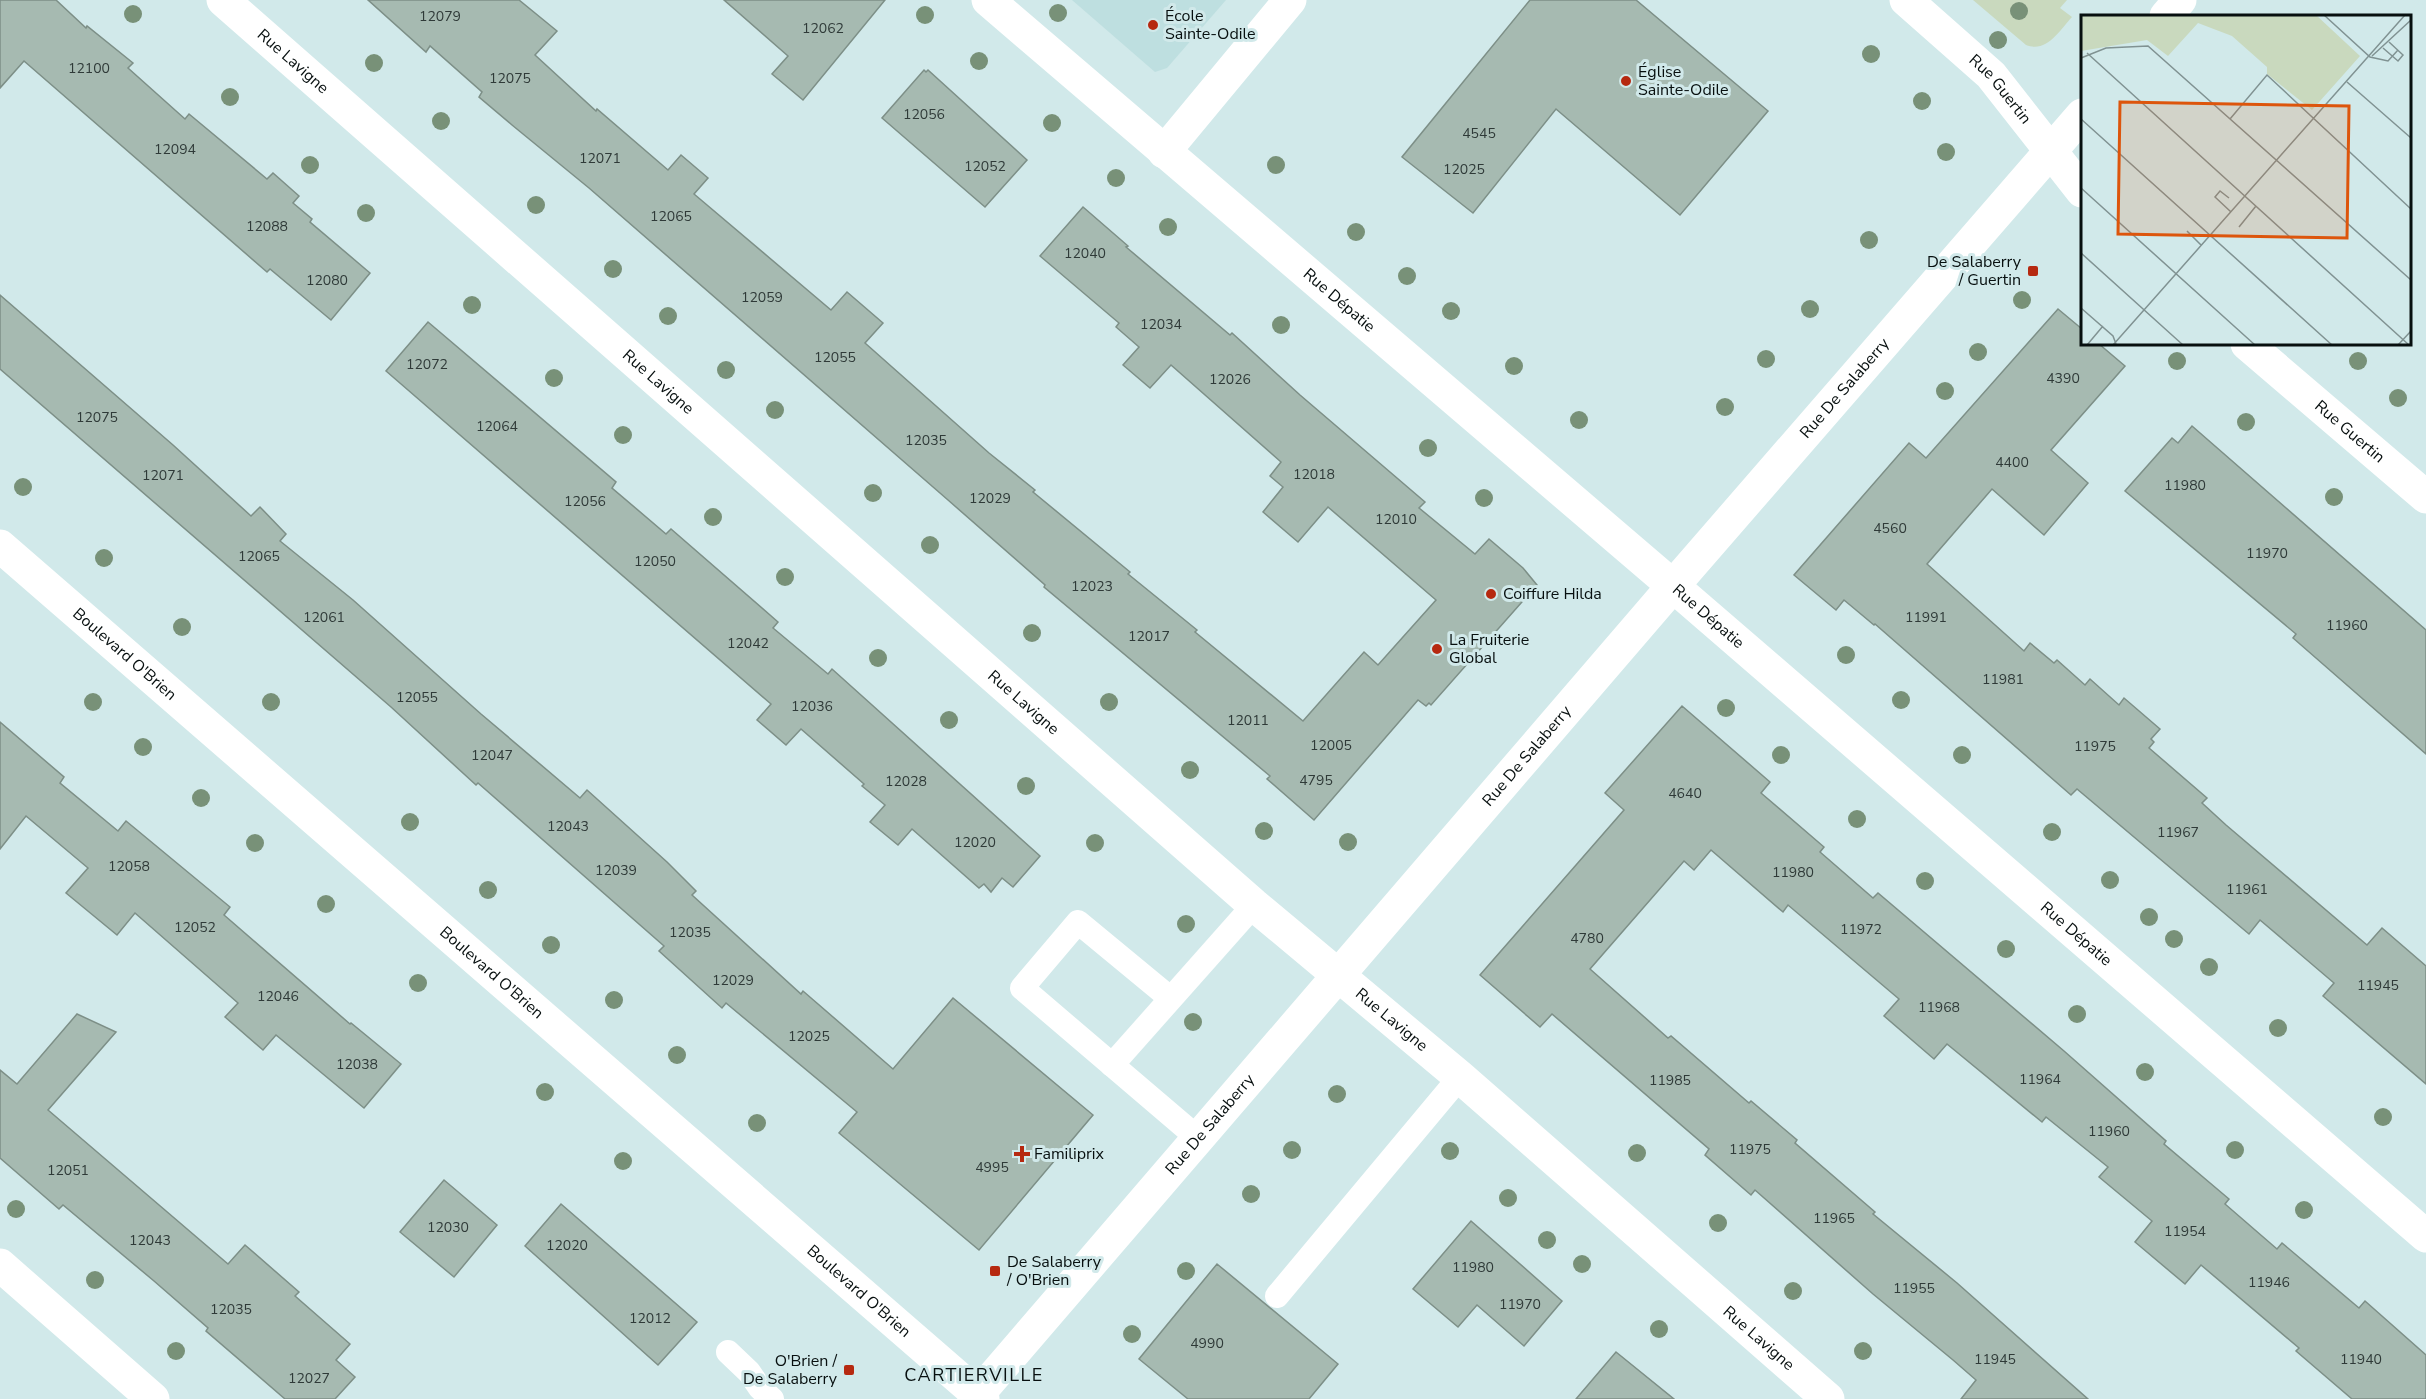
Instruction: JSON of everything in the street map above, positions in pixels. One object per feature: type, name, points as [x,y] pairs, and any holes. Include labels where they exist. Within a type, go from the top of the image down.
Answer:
[{"type":"street","name":"Rue Lavigne","points":[[223,0],[1254,904],[1460,1077],[1828,1399]]},
{"type":"street","name":"Rue Dépatie","points":[[988,0],[1673,586],[2426,1236]]},
{"type":"street","points":[[1164,152],[1290,0]]},
{"type":"street","name":"Rue Guertin","points":[[1906,0],[1991,75],[2081,189]]},
{"type":"street","points":[[2167,15],[2180,0]]},
{"type":"street","name":"Rue De Salaberry","points":[[978,1398],[1673,586],[2081,116]]},
{"type":"street","name":"Rue Guertin","points":[[2248,345],[2426,497]]},
{"type":"street","name":"Boulevard O'Brien","points":[[0,546],[978,1398]]},
{"type":"street","points":[[0,1265],[153,1399]]},
{"type":"lane","points":[[1112,1065],[1254,904]]},
{"type":"lane","points":[[1170,998],[1078,922],[1022,988],[1199,1139]]},
{"type":"lane","points":[[1277,1296],[1460,1077]]},
{"type":"lane","points":[[728,1352],[749,1372],[760,1389],[772,1399]]},
{"type":"shaded area","name":"École Sainte-Odile","points":[[1072,0],[1226,0],[1167,68],[1155,72]]},
{"type":"green space","points":[[1973,0],[2067,0],[2060,8],[2072,17],[2052,39],[2033,47],[2026,45]]},
{"type":"building","points":[[0,0],[56,0],[86,28],[87,26],[133,63],[128,68],[185,119],[189,114],[267,179],[273,173],[299,196],[293,203],[312,219],[310,222],[370,273],[331,320],[270,269],[267,272],[24,61],[0,88]]},
{"type":"building","points":[[368,0],[519,0],[557,31],[535,55],[596,111],[597,109],[668,170],[681,155],[708,178],[694,194],[831,310],[847,292],[883,323],[865,343],[989,453],[1035,490],[1033,492],[1197,630],[1195,632],[1303,721],[1364,652],[1378,665],[1436,600],[1328,507],[1298,542],[1263,512],[1283,487],[1270,476],[1281,462],[1171,365],[1150,388],[1123,365],[1139,347],[1116,327],[1119,323],[1040,256],[1083,207],[1128,246],[1126,247],[1230,335],[1232,333],[1300,395],[1425,502],[1419,508],[1475,554],[1489,539],[1523,568],[1537,585],[1431,705],[1429,703],[1426,706],[1418,700],[1314,820],[1267,779],[1270,776],[1044,587],[1045,585],[589,188],[479,97],[482,92],[430,46],[426,52]]},
{"type":"building","points":[[724,0],[885,0],[803,100],[772,74],[788,56]]},
{"type":"building","name":"Église Sainte-Odile","points":[[1530,0],[1636,0],[1768,111],[1680,215],[1556,109],[1473,213],[1402,157]]},
{"type":"building","points":[[924,70],[926,72],[928,70],[1027,160],[985,207],[882,118]]},
{"type":"building","points":[[0,295],[251,516],[260,507],[286,534],[280,541],[353,600],[580,798],[587,790],[696,891],[692,895],[801,994],[803,991],[893,1069],[953,998],[1093,1115],[979,1250],[839,1133],[857,1112],[726,1003],[722,1008],[659,951],[664,946],[0,369]]},
{"type":"building","points":[[2058,309],[2081,328],[2081,345],[2100,345],[2125,366],[2051,450],[2088,483],[2044,535],[1992,489],[1927,564],[2024,651],[2030,643],[2054,663],[2057,660],[2085,685],[2090,679],[2119,705],[2124,698],[2160,729],[2151,739],[2154,742],[2149,748],[2207,798],[2202,803],[2226,825],[2367,945],[2382,928],[2426,966],[2426,1084],[2323,996],[2334,983],[2260,920],[2249,934],[2077,789],[2071,795],[1875,624],[1844,600],[1836,610],[1794,575],[1909,443],[1926,458]]},
{"type":"building","points":[[428,322],[616,482],[612,488],[666,534],[671,529],[778,622],[773,628],[828,674],[832,669],[1040,856],[1013,887],[1002,878],[991,892],[984,884],[979,888],[912,829],[898,845],[870,822],[885,805],[862,786],[864,784],[801,729],[786,745],[757,720],[771,704],[386,371]]},
{"type":"building","points":[[2192,426],[2426,630],[2426,754],[2293,638],[2296,634],[2125,491],[2172,438],[2178,443]]},
{"type":"building","points":[[1682,706],[1770,782],[1761,793],[1824,847],[1820,852],[1873,898],[1878,893],[2064,1051],[2166,1141],[2164,1144],[2229,1199],[2225,1204],[2277,1249],[2282,1243],[2359,1308],[2365,1301],[2426,1355],[2426,1399],[2352,1399],[2296,1351],[2299,1348],[2201,1265],[2185,1284],[2135,1242],[2152,1221],[2099,1177],[2108,1167],[2046,1117],[2042,1122],[1947,1044],[1934,1059],[1884,1016],[1899,999],[1788,905],[1783,912],[1711,850],[1694,870],[1684,861],[1590,969],[1668,1038],[1671,1036],[1749,1103],[1751,1101],[1797,1140],[1795,1143],[1875,1212],[1873,1214],[1957,1283],[2088,1399],[1961,1399],[1976,1380],[1873,1294],[1755,1190],[1751,1195],[1705,1155],[1709,1149],[1552,1014],[1540,1027],[1480,975],[1624,810],[1605,793]]},
{"type":"building","points":[[0,722],[64,777],[60,783],[118,831],[126,821],[230,907],[224,915],[350,1024],[401,1064],[364,1108],[276,1035],[263,1050],[225,1017],[238,1003],[135,913],[117,935],[66,893],[88,868],[26,816],[0,849]]},
{"type":"building","points":[[77,1014],[116,1032],[48,1110],[228,1264],[245,1245],[299,1292],[295,1296],[350,1344],[336,1360],[355,1377],[335,1399],[285,1399],[206,1331],[208,1328],[154,1281],[63,1205],[59,1209],[0,1158],[0,1070],[17,1084]]},
{"type":"building","points":[[444,1180],[497,1225],[454,1277],[400,1232]]},
{"type":"building","points":[[561,1204],[697,1322],[658,1365],[525,1246]]},
{"type":"building","points":[[1471,1221],[1562,1301],[1524,1346],[1477,1305],[1458,1327],[1413,1289]]},
{"type":"building","points":[[1217,1264],[1338,1364],[1309,1399],[1188,1399],[1139,1359]]},
{"type":"building","points":[[1616,1352],[1674,1399],[1576,1399]]},
{"type":"place","name":"École Sainte-Odile","points":[[1153,25]]},
{"type":"place","name":"Église Sainte-Odile","points":[[1626,81]]},
{"type":"place","name":"De Salaberry / Guertin","points":[[2033,271]]},
{"type":"place","name":"Coiffure Hilda","points":[[1491,594]]},
{"type":"place","name":"La Fruiterie Global","points":[[1437,649]]},
{"type":"place","name":"Familiprix","points":[[1022,1154]]},
{"type":"place","name":"De Salaberry / O'Brien","points":[[995,1271]]},
{"type":"place","name":"O'Brien / De Salaberry","points":[[849,1370]]},
{"type":"district","name":"CARTIERVILLE","points":[[974,1375]]}]
